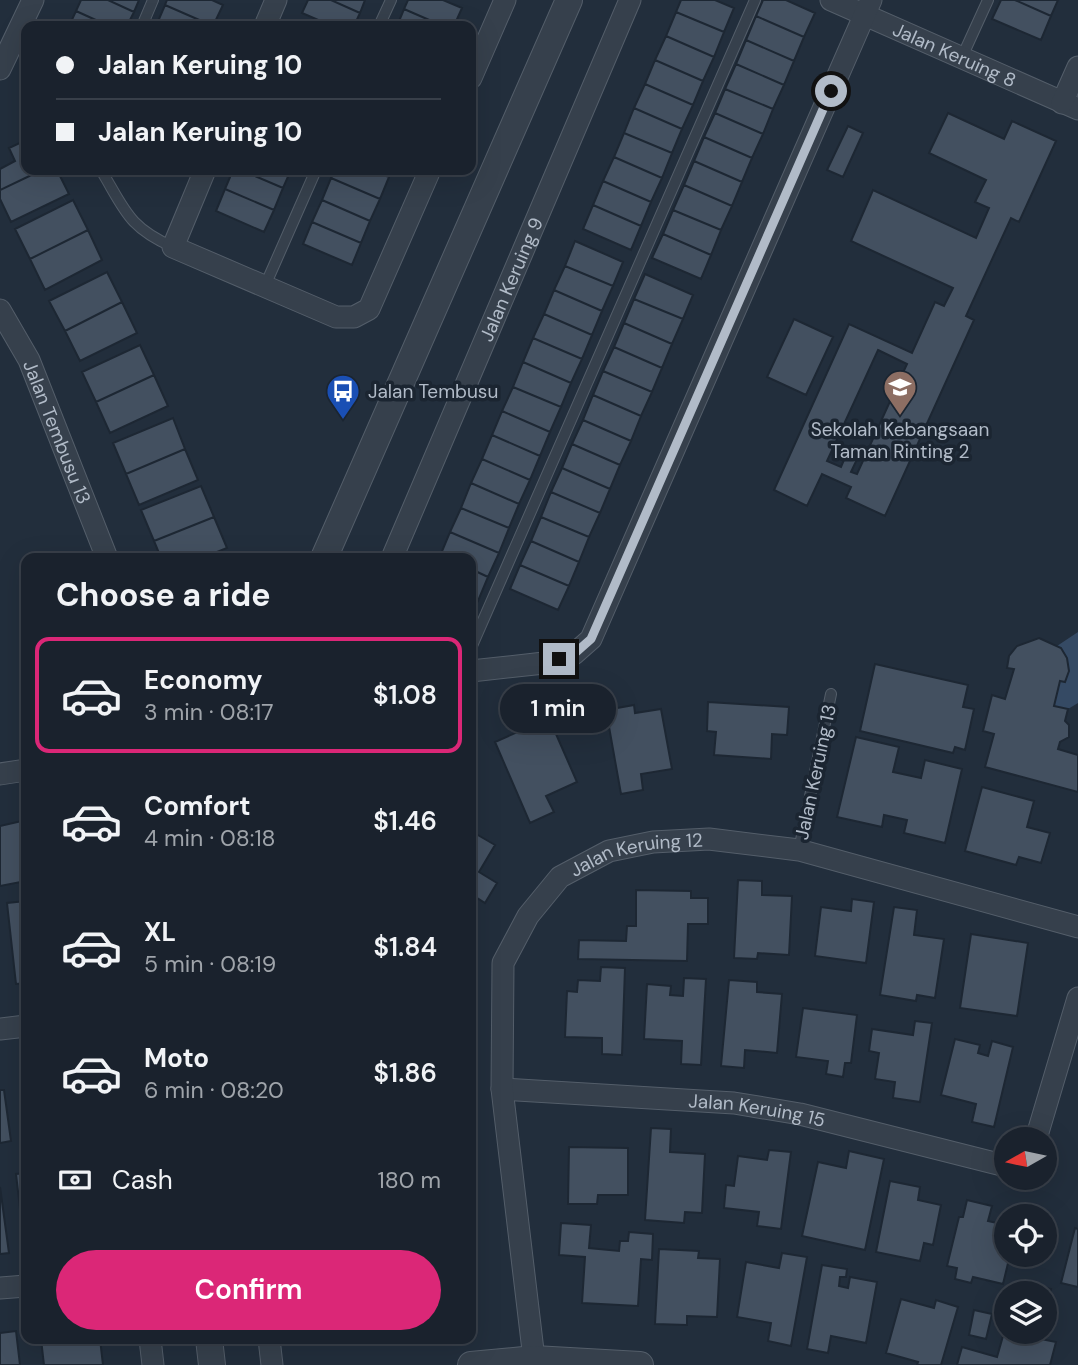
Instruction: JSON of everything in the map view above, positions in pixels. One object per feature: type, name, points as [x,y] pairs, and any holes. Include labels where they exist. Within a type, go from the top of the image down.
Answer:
[{"type":"street","points":[[23,21],[33,0]]},
{"type":"street","points":[[267,21],[276,0]]},
{"type":"street","points":[[476,67],[505,0]]},
{"type":"street","points":[[326,553],[569,0]]},
{"type":"street","name":"Jalan Keruing 9","points":[[394,553],[420,486],[630,0]]},
{"type":"street","name":"Jalan Keruing 8","points":[[831,0],[868,7],[962,57],[1070,106]]},
{"type":"street","points":[[476,670],[544,663],[574,654],[591,639],[868,7]]},
{"type":"street","points":[[0,69],[21,25]]},
{"type":"street","points":[[1070,106],[1078,67]]},
{"type":"street","points":[[203,175],[173,247],[336,317],[354,317],[369,309],[428,175]]},
{"type":"street","name":"Jalan Tembusu 13","points":[[0,310],[29,360],[105,553]]},
{"type":"street","points":[[0,774],[21,771]]},
{"type":"street","name":"Jalan Keruing 12","points":[[534,1359],[502,1089],[503,963],[528,916],[560,877],[609,851],[653,842],[709,839],[799,850],[1078,927]]},
{"type":"street","points":[[1040,1127],[1078,998]]},
{"type":"street","points":[[0,1029],[21,1027]]},
{"type":"street","name":"Jalan Keruing 15","points":[[502,1089],[734,1103],[800,1114],[994,1163]]},
{"type":"street","points":[[0,1288],[21,1286]]},
{"type":"street","points":[[151,1344],[153,1365]]},
{"type":"street","points":[[210,1344],[212,1365]]},
{"type":"street","points":[[270,1344],[272,1365]]},
{"type":"street","points":[[471,1365],[534,1359],[640,1365]]},
{"type":"lane","points":[[144,21],[153,0]]},
{"type":"lane","points":[[381,21],[391,0]]},
{"type":"lane","points":[[476,638],[755,0]]},
{"type":"lane","points":[[962,57],[988,0]]},
{"type":"lane","points":[[104,175],[137,227],[146,235],[173,247]]},
{"type":"lane","points":[[264,288],[314,175]]},
{"type":"lane","name":"Jalan Keruing 13","points":[[799,850],[831,694]]},
{"type":"water","points":[[1078,632],[1078,703],[1068,709],[1054,706],[1060,681],[1065,682],[1069,671],[1057,646]]},
{"type":"building","points":[[81,0],[108,0],[134,12],[130,21],[98,21],[76,11]]},
{"type":"building","points":[[108,0],[139,0],[134,12]]},
{"type":"building","points":[[167,0],[212,0],[223,5],[215,21],[202,21],[165,5]]},
{"type":"building","points":[[308,0],[331,0],[360,13],[356,21],[320,21],[302,13]]},
{"type":"building","points":[[331,0],[365,0],[360,13]]},
{"type":"building","points":[[408,0],[443,0],[462,8],[456,21],[432,21],[404,9]]},
{"type":"building","points":[[681,0],[715,0],[734,8],[724,32],[676,12]]},
{"type":"building","points":[[763,0],[786,0],[815,13],[804,37],[756,16]]},
{"type":"building","points":[[1001,0],[1015,0],[1051,16],[1041,40],[992,19]]},
{"type":"building","points":[[1015,0],[1058,0],[1051,16]]},
{"type":"building","points":[[165,5],[202,21],[158,21]]},
{"type":"building","points":[[404,9],[432,21],[399,21]]},
{"type":"building","points":[[76,11],[98,21],[71,21]]},
{"type":"building","points":[[676,12],[724,32],[714,57],[666,36]]},
{"type":"building","points":[[756,16],[804,37],[794,61],[746,40]]},
{"type":"building","points":[[666,36],[714,57],[703,81],[655,60]]},
{"type":"building","points":[[746,40],[794,61],[784,85],[736,64]]},
{"type":"building","points":[[655,60],[703,81],[693,105],[645,84]]},
{"type":"building","points":[[736,64],[784,85],[773,109],[725,89]]},
{"type":"building","points":[[645,84],[693,105],[682,129],[634,108]]},
{"type":"building","points":[[725,89],[773,109],[763,134],[715,113]]},
{"type":"building","points":[[634,108],[682,129],[672,153],[624,133]]},
{"type":"building","points":[[715,113],[763,134],[752,158],[704,137]]},
{"type":"building","points":[[948,113],[1004,139],[1012,121],[1056,141],[1019,222],[1011,218],[966,316],[974,320],[885,516],[846,498],[851,487],[822,474],[807,506],[774,490],[849,324],[912,353],[935,302],[944,306],[953,288],[851,241],[873,190],[976,238],[989,208],[975,202],[986,180],[929,153]],"holes":[[[878,350],[907,364],[857,474],[851,472],[860,453],[849,448],[841,467],[827,461]]]},
{"type":"building","points":[[848,126],[863,133],[843,177],[827,170]]},
{"type":"building","points":[[624,133],[672,153],[662,178],[614,157]]},
{"type":"building","points":[[704,137],[752,158],[742,182],[694,161]]},
{"type":"building","points":[[21,142],[21,175],[32,175],[0,190],[0,169],[15,161],[9,148]]},
{"type":"building","points":[[614,157],[662,178],[651,202],[603,181]]},
{"type":"building","points":[[694,161],[742,182],[732,206],[684,185]]},
{"type":"building","points":[[32,175],[60,175],[69,194],[11,222],[0,199],[0,190]]},
{"type":"building","points":[[231,175],[253,175],[283,188],[274,210],[225,189]]},
{"type":"building","points":[[253,175],[289,175],[283,188]]},
{"type":"building","points":[[332,175],[389,177],[380,199],[331,178]]},
{"type":"building","points":[[331,178],[380,199],[370,221],[322,200]]},
{"type":"building","points":[[603,181],[651,202],[641,226],[593,205]]},
{"type":"building","points":[[684,185],[732,206],[721,230],[673,210]]},
{"type":"building","points":[[225,189],[274,210],[264,232],[216,211]]},
{"type":"building","points":[[73,200],[88,230],[30,259],[15,229]]},
{"type":"building","points":[[322,200],[370,221],[361,243],[312,222]]},
{"type":"building","points":[[593,205],[641,226],[631,250],[583,229]]},
{"type":"building","points":[[673,210],[721,230],[711,255],[663,234]]},
{"type":"building","points":[[312,222],[361,243],[352,265],[303,244]]},
{"type":"building","points":[[88,230],[102,260],[45,290],[30,259]]},
{"type":"building","points":[[663,234],[711,255],[701,279],[652,258]]},
{"type":"building","points":[[575,241],[623,262],[613,286],[565,266]]},
{"type":"building","points":[[565,266],[613,286],[602,311],[554,290]]},
{"type":"building","points":[[107,272],[122,302],[65,331],[49,301]]},
{"type":"building","points":[[645,274],[693,295],[683,319],[634,299]]},
{"type":"building","points":[[554,290],[602,311],[592,335],[544,314]]},
{"type":"building","points":[[634,299],[683,319],[672,344],[624,323]]},
{"type":"building","points":[[122,302],[137,333],[80,361],[65,331]]},
{"type":"building","points":[[544,314],[592,335],[582,359],[533,338]]},
{"type":"building","points":[[794,319],[833,337],[806,395],[767,377]]},
{"type":"building","points":[[624,323],[672,344],[662,368],[614,347]]},
{"type":"building","points":[[533,338],[582,359],[571,383],[523,362]]},
{"type":"building","points":[[140,345],[154,375],[96,402],[82,372]]},
{"type":"building","points":[[614,347],[662,368],[652,392],[603,371]]},
{"type":"building","points":[[523,362],[571,383],[561,407],[513,387]]},
{"type":"building","points":[[603,371],[652,392],[641,416],[593,395]]},
{"type":"building","points":[[154,375],[168,406],[110,433],[96,402]]},
{"type":"building","points":[[513,387],[561,407],[550,432],[502,411]]},
{"type":"building","points":[[593,395],[641,416],[631,441],[583,420]]},
{"type":"building","points":[[502,411],[550,432],[540,456],[492,435]]},
{"type":"building","points":[[173,418],[185,449],[126,474],[113,443]]},
{"type":"building","points":[[583,420],[631,441],[620,465],[572,444]]},
{"type":"building","points":[[492,435],[540,456],[530,480],[482,459]]},
{"type":"building","points":[[572,444],[620,465],[610,489],[562,468]]},
{"type":"building","points":[[185,449],[198,480],[139,505],[126,474]]},
{"type":"building","points":[[482,459],[530,480],[519,504],[471,483]]},
{"type":"building","points":[[562,468],[610,489],[600,513],[551,492]]},
{"type":"building","points":[[471,483],[519,504],[509,528],[461,508]]},
{"type":"building","points":[[201,486],[214,517],[154,541],[141,510]]},
{"type":"building","points":[[551,492],[600,513],[589,537],[541,517]]},
{"type":"building","points":[[461,508],[509,528],[499,553],[450,532]]},
{"type":"building","points":[[214,517],[227,548],[214,553],[159,553],[154,541]]},
{"type":"building","points":[[541,517],[589,537],[579,562],[531,541]]},
{"type":"building","points":[[450,532],[499,553],[488,577],[476,571],[476,553],[441,553]]},
{"type":"building","points":[[531,541],[579,562],[569,586],[520,565]]},
{"type":"building","points":[[520,565],[569,586],[558,610],[510,589]]},
{"type":"building","points":[[476,571],[488,577],[478,601],[476,600]]},
{"type":"building","points":[[1039,638],[1061,648],[1067,658],[1069,671],[1065,682],[1060,681],[1054,706],[1068,709],[1065,721],[1069,725],[1069,737],[1060,742],[1058,749],[1078,755],[1078,792],[985,767],[994,734],[983,731],[992,695],[1005,699],[1014,669],[1007,668],[1009,656],[1017,646]]},
{"type":"building","points":[[875,664],[968,685],[963,707],[974,709],[965,750],[955,747],[953,753],[860,731]]},
{"type":"building","points":[[708,702],[789,707],[787,735],[772,734],[771,759],[714,755],[716,732],[707,731]]},
{"type":"building","points":[[634,705],[635,713],[661,709],[672,769],[641,774],[643,790],[621,794],[606,710]]},
{"type":"building","points":[[549,718],[577,782],[546,796],[554,812],[530,823],[495,742]]},
{"type":"building","points":[[856,737],[899,747],[893,772],[921,778],[925,760],[962,769],[945,843],[904,833],[907,820],[884,815],[882,827],[837,817]]},
{"type":"building","points":[[982,787],[1034,801],[1027,827],[1050,833],[1041,863],[1019,857],[1016,865],[965,851]]},
{"type":"building","points":[[21,821],[21,882],[0,886],[0,826]]},
{"type":"building","points":[[476,834],[495,845],[479,872],[497,883],[485,903],[476,897]]},
{"type":"building","points":[[738,880],[762,881],[762,895],[792,896],[789,955],[758,953],[757,959],[734,958]]},
{"type":"building","points":[[636,890],[691,891],[691,898],[708,898],[708,924],[688,924],[687,961],[578,959],[579,940],[626,941],[627,926],[636,926]]},
{"type":"building","points":[[852,899],[874,902],[866,963],[815,956],[821,907],[851,911]]},
{"type":"building","points":[[21,902],[21,984],[16,984],[7,903]]},
{"type":"building","points":[[894,907],[917,910],[914,935],[944,939],[935,998],[917,995],[916,1001],[880,995]]},
{"type":"building","points":[[971,934],[1028,943],[1017,1016],[960,1008]]},
{"type":"building","points":[[601,967],[625,968],[622,1055],[602,1054],[602,1038],[565,1037],[567,991],[577,992],[578,980],[600,981]]},
{"type":"building","points":[[684,978],[706,979],[701,1065],[681,1064],[682,1041],[644,1039],[647,984],[671,986],[670,995],[683,996]]},
{"type":"building","points":[[729,980],[757,982],[757,992],[782,994],[777,1053],[745,1050],[744,1068],[721,1066]]},
{"type":"building","points":[[803,1008],[857,1015],[851,1063],[845,1063],[843,1077],[826,1074],[828,1061],[796,1057]]},
{"type":"building","points":[[915,1021],[932,1023],[920,1102],[893,1098],[895,1082],[875,1079],[879,1053],[869,1051],[872,1029],[913,1035]]},
{"type":"building","points":[[955,1039],[980,1045],[978,1053],[988,1056],[992,1041],[1013,1047],[994,1127],[972,1122],[976,1104],[941,1095]]},
{"type":"building","points":[[0,1090],[4,1090],[11,1141],[0,1143]]},
{"type":"building","points":[[651,1128],[671,1129],[670,1152],[705,1154],[702,1213],[685,1212],[684,1223],[645,1220]]},
{"type":"building","points":[[569,1147],[628,1148],[628,1195],[598,1195],[597,1204],[568,1204]]},
{"type":"building","points":[[769,1150],[791,1152],[781,1229],[757,1226],[759,1212],[724,1208],[726,1185],[734,1186],[738,1156],[767,1160]]},
{"type":"building","points":[[849,1151],[884,1159],[865,1250],[802,1236],[818,1162],[846,1168]]},
{"type":"building","points":[[16,1174],[21,1174],[21,1217]]},
{"type":"building","points":[[890,1181],[920,1187],[918,1200],[941,1205],[933,1245],[924,1243],[920,1261],[876,1252]]},
{"type":"building","points":[[0,1187],[9,1253],[0,1254]]},
{"type":"building","points":[[967,1200],[992,1206],[988,1221],[994,1222],[994,1267],[1007,1267],[1004,1281],[994,1282],[973,1277],[971,1283],[955,1279],[957,1268],[947,1266],[959,1217],[963,1217]]},
{"type":"building","points":[[561,1223],[591,1225],[589,1248],[619,1251],[620,1241],[628,1241],[629,1232],[653,1234],[652,1260],[641,1259],[638,1306],[582,1303],[585,1257],[559,1255]]},
{"type":"building","points":[[1075,1228],[1078,1229],[1078,1287],[1061,1283]]},
{"type":"building","points":[[659,1249],[699,1251],[698,1258],[720,1259],[717,1317],[687,1316],[687,1325],[655,1324]]},
{"type":"building","points":[[782,1253],[807,1257],[791,1346],[768,1341],[771,1323],[737,1317],[746,1262],[779,1268]]},
{"type":"building","points":[[822,1265],[847,1269],[846,1277],[840,1277],[839,1286],[848,1288],[850,1277],[877,1282],[866,1343],[831,1336],[828,1353],[807,1349]]},
{"type":"building","points":[[901,1299],[934,1308],[936,1300],[958,1307],[941,1365],[917,1365],[918,1362],[886,1353]]},
{"type":"building","points":[[974,1310],[992,1314],[986,1339],[969,1335]]},
{"type":"building","points":[[16,1331],[20,1365],[0,1365],[0,1333]]},
{"type":"building","points":[[42,1344],[101,1344],[103,1365],[44,1365]]},
{"type":"building","points":[[1001,1344],[1055,1344],[1050,1365],[957,1365],[962,1347],[997,1357]]},
{"type":"place","name":"Sekolah Kebangsaan Taman Rinting 2","points":[[900,417]]},
{"type":"place","name":"Jalan Tembusu","points":[[343,421]]},
{"type":"route","points":[[559,659],[574,654],[591,639],[831,91]]}]
